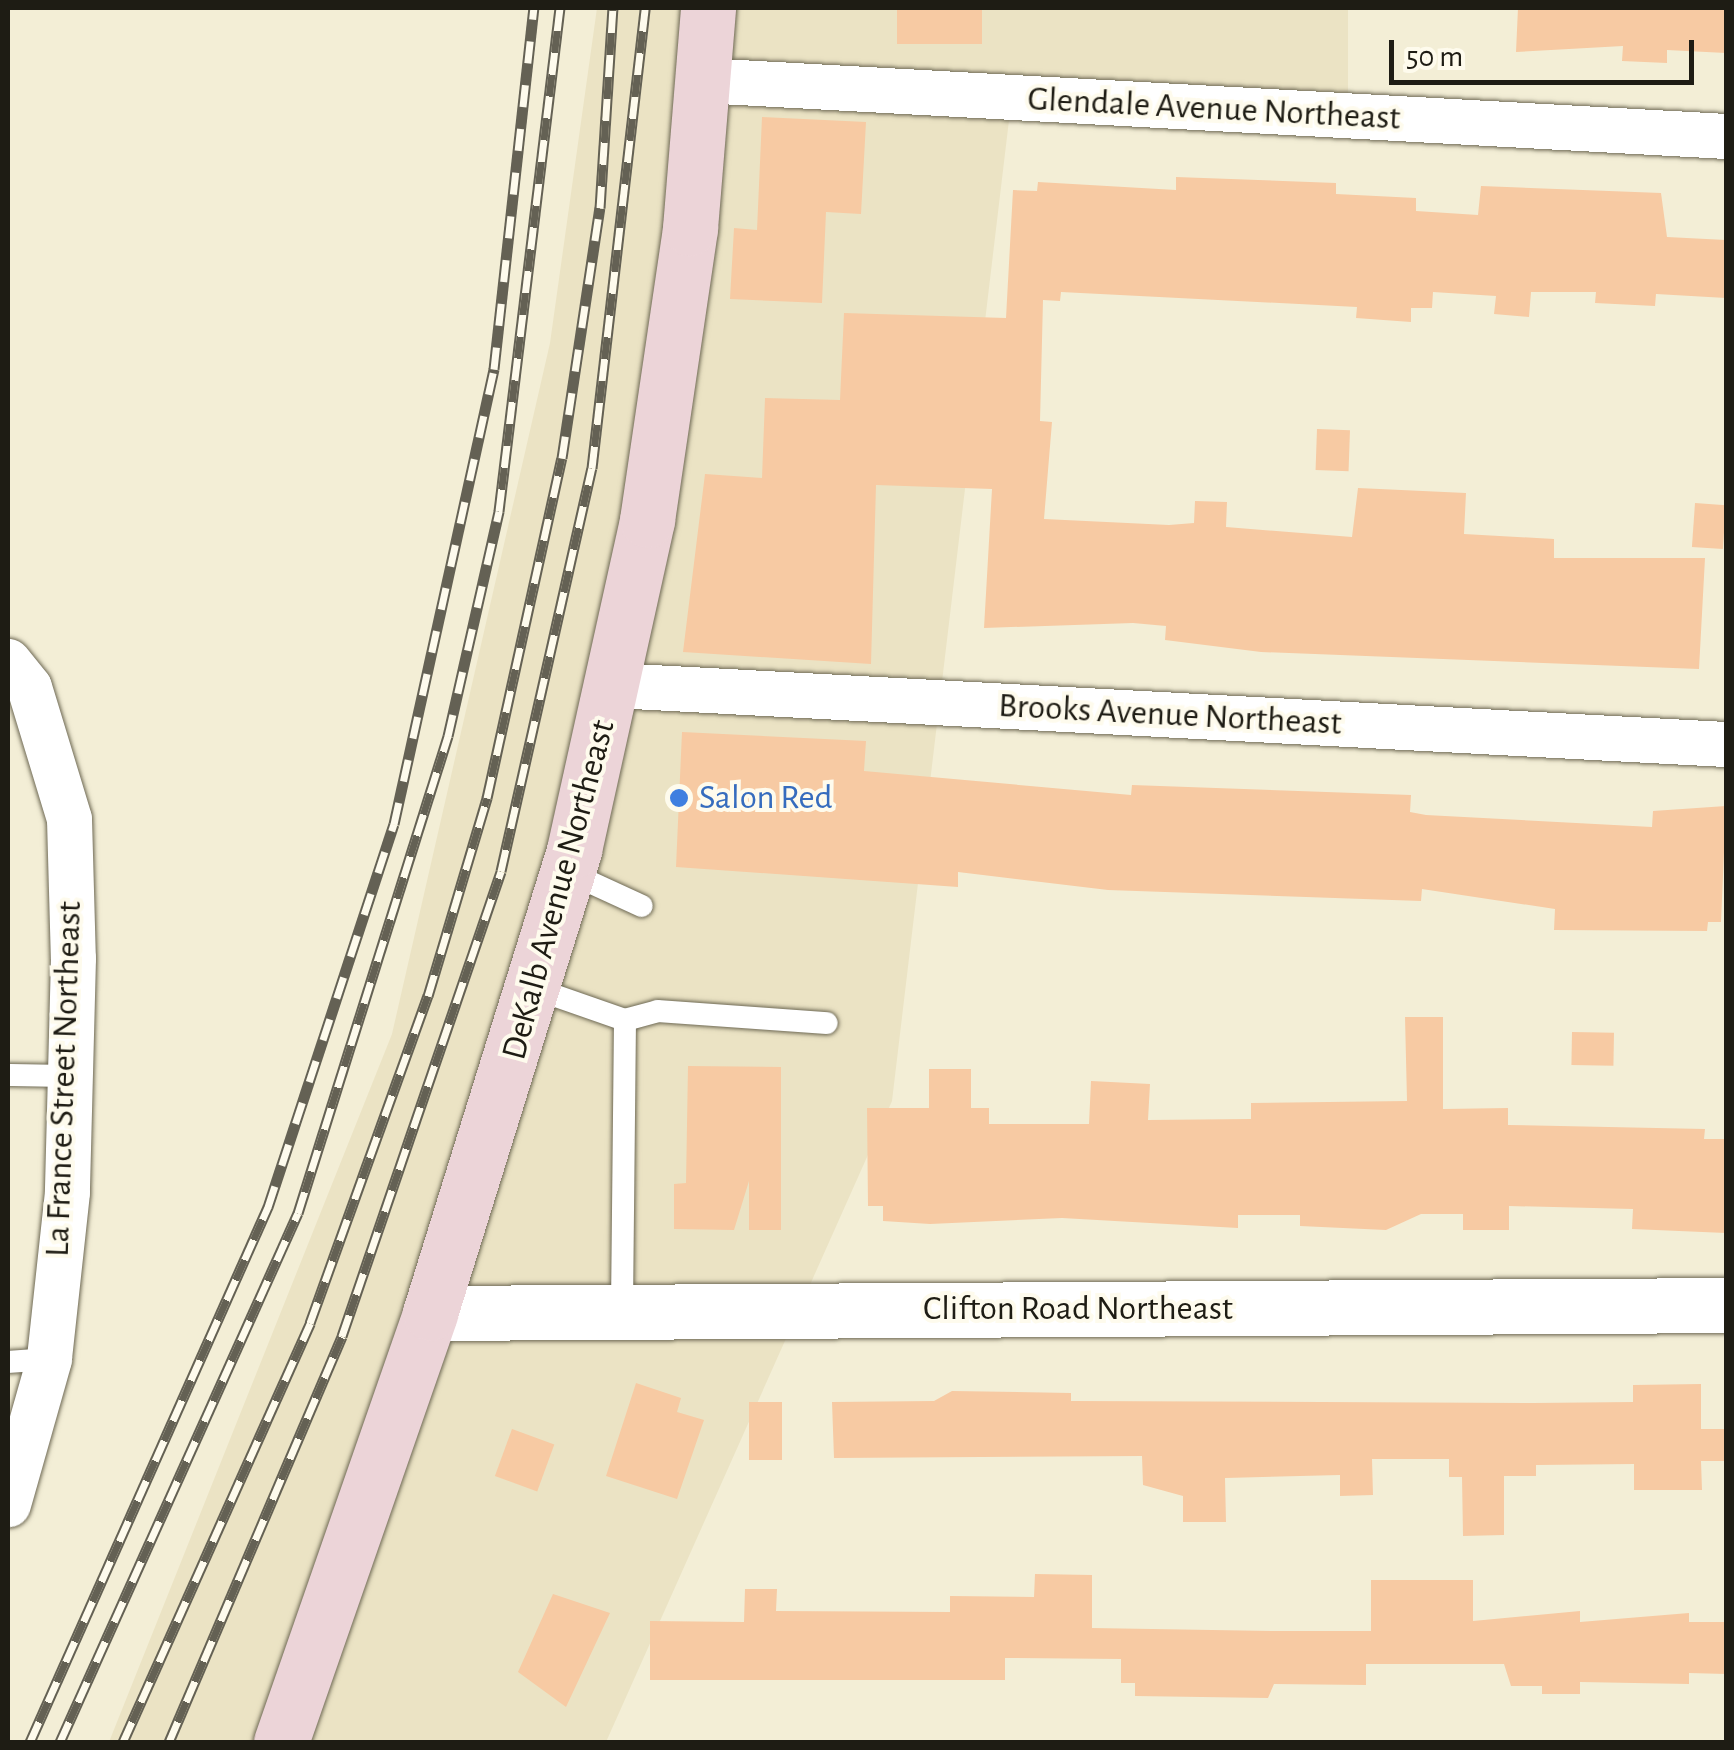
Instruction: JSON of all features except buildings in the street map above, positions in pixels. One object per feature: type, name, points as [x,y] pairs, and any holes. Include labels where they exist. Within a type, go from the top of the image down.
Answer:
[{"type":"main road","name":"DeKalb Avenue Northeast","points":[[281,1742],[430,1313],[536,989],[568,872],[614,685],[669,384],[708,8]]},
{"type":"street","name":"Glendale Avenue Northeast","points":[[702,80],[1726,136]]},
{"type":"street","name":"La France Street Northeast","points":[[8,661],[28,688],[68,819],[70,1076],[8,1504]]},
{"type":"street","name":"Brooks Avenue Northeast","points":[[614,685],[1726,744]]},
{"type":"street","name":"Clifton Road Northeast","points":[[430,1313],[1726,1305]]},
{"type":"lane","points":[[568,872],[642,906]]},
{"type":"lane","points":[[536,989],[626,1020],[658,1010],[828,1023]]},
{"type":"lane","points":[[622,1312],[626,1020]]},
{"type":"lane","points":[[8,1075],[70,1076]]},
{"type":"shaded area","points":[[597,8],[1348,8],[1348,124],[1012,95],[892,1101],[606,1742],[109,1742],[392,1034],[550,343]]},
{"type":"railway","points":[[30,1742],[268,1207],[394,824],[494,369],[534,8]]},
{"type":"railway","points":[[60,1742],[298,1213],[448,736],[499,511],[560,8]]},
{"type":"railway","points":[[123,1742],[310,1323],[428,996],[487,798],[562,458],[600,208],[613,8]]},
{"type":"railway","points":[[169,1742],[342,1336],[501,871],[592,468],[645,8]]},
{"type":"place","name":"Salon Red","points":[[679,798]]}]
